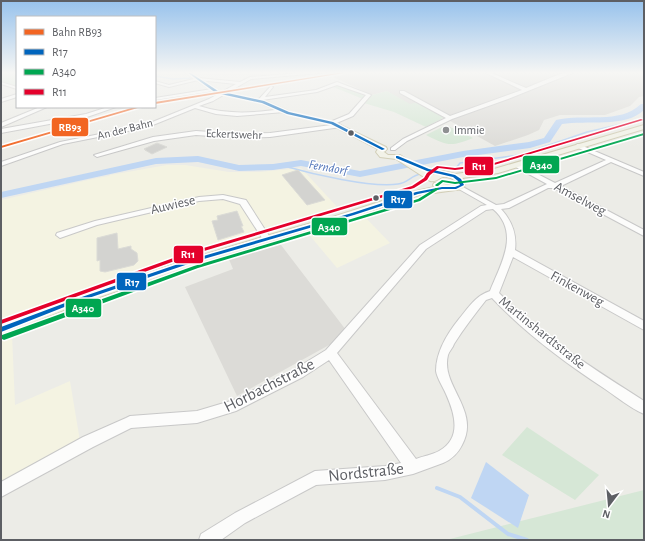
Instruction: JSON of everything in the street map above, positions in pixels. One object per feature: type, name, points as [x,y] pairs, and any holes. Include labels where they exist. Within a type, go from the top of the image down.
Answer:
[{"type":"main road","points":[[243,97],[260,100],[282,111],[332,123],[382,149],[393,149],[399,152],[397,157]]},
{"type":"main road","points":[[1,330],[75,301],[188,263],[417,193],[437,181],[458,182],[644,127]]},
{"type":"main road","points":[[382,149],[380,152],[383,156],[397,157],[413,165],[418,171],[452,189],[458,182]]},
{"type":"street","points":[[1,101],[12,97]]},
{"type":"street","points":[[156,99],[166,97]]},
{"type":"street","name":"An der Bahn","points":[[1,164],[62,143],[146,126],[214,97]]},
{"type":"street","points":[[260,100],[277,97]]},
{"type":"street","points":[[332,123],[351,115],[367,97]]},
{"type":"street","points":[[412,97],[450,118]]},
{"type":"street","points":[[393,149],[405,140],[450,118],[506,97]]},
{"type":"street","points":[[193,106],[218,114],[250,114],[282,111]]},
{"type":"street","points":[[1,125],[42,108]]},
{"type":"street","points":[[1,131],[87,114],[109,108]]},
{"type":"street","points":[[146,126],[153,140]]},
{"type":"street","name":"Eckertswehr","points":[[97,155],[153,140],[204,133],[240,136],[270,136],[339,126]]},
{"type":"street","points":[[578,146],[644,174]]},
{"type":"street","name":"Horbachstraße","points":[[1,490],[88,442],[130,422],[197,417],[236,405],[299,373],[330,353],[423,247],[484,208],[506,206],[548,186],[555,186],[611,160]]},
{"type":"street","name":"Amselweg","points":[[516,165],[644,233]]},
{"type":"street","name":"Martinshardtstraße","points":[[458,182],[495,207],[504,215],[508,222],[511,239],[511,252],[494,294],[507,308],[572,360],[644,408]]},
{"type":"street","name":"Auwiese","points":[[60,235],[95,223],[200,199],[223,197],[243,202],[267,239]]},
{"type":"street","name":"Finkenweg","points":[[511,252],[644,326]]},
{"type":"street","name":"Nordstraße","points":[[206,540],[240,518],[315,478],[385,473],[413,467],[443,456],[454,447],[461,434],[460,417],[455,401],[442,373],[443,354],[459,327],[483,297],[494,294]]},
{"type":"street","points":[[330,353],[413,467]]},
{"type":"shaded area","points":[[368,97],[398,97],[410,104],[419,102],[441,114],[443,118],[426,127],[394,112],[364,103]]},
{"type":"shaded area","points":[[397,97],[639,97],[630,106],[605,115],[560,115],[544,120],[539,130],[495,146],[443,117],[410,105]]},
{"type":"shaded area","name":"Immie","points":[[446,125],[473,138],[459,143],[449,144],[426,135]]},
{"type":"shaded area","points":[[167,165],[185,165],[229,172],[259,172],[301,168],[340,210],[273,233],[168,262],[1,322],[1,200],[110,175]]},
{"type":"shaded area","points":[[364,216],[390,243],[337,268],[306,231]]},
{"type":"shaded area","points":[[278,241],[349,334],[237,396],[185,287],[233,269],[228,257]]},
{"type":"shaded area","points":[[12,334],[15,405],[70,381],[80,441],[1,483],[1,339]]},
{"type":"shaded area","points":[[527,427],[599,475],[575,500],[502,455]]},
{"type":"shaded area","points":[[644,490],[644,540],[446,540]]},
{"type":"water","points":[[486,462],[529,495],[518,528],[471,498]]},
{"type":"building","points":[[157,143],[167,147],[152,154],[144,149]]},
{"type":"building","points":[[298,170],[325,200],[307,205],[282,175]]},
{"type":"building","points":[[237,211],[244,232],[218,240],[212,221],[218,220],[217,216]]},
{"type":"building","points":[[117,233],[118,249],[131,246],[131,249],[137,253],[138,261],[134,265],[105,272],[100,271],[100,260],[97,261],[97,238]]},
{"type":"waterway","name":"Ferndorf","points":[[1,195],[156,161],[198,159],[239,168],[273,167],[301,163],[360,174],[463,154],[530,145],[547,140],[559,122],[578,119],[623,118],[638,112],[644,106]]},
{"type":"waterway","points":[[284,166],[310,173],[357,182],[386,185],[398,184],[424,173],[456,168],[460,163],[520,155],[587,132],[644,119]]},
{"type":"waterway","points":[[437,488],[460,497],[508,534],[527,540]]},
{"type":"rail line","name":"RB93","points":[[156,103],[191,97]]},
{"type":"rail line","name":"RB93","points":[[1,147],[136,108]]},
{"type":"transit line","name":"R17","points":[[241,97],[263,102],[288,113],[332,123],[383,149]]},
{"type":"transit line","name":"R11","points":[[1,322],[192,253],[413,187],[426,179],[428,174],[438,167],[455,169],[494,164],[642,120]]},
{"type":"transit line","name":"A340","points":[[437,185],[442,181],[455,183],[496,178],[644,134]]},
{"type":"transit line","name":"R17","points":[[1,330],[75,301],[195,260],[353,214],[417,193],[442,188],[456,188],[462,185],[460,180],[454,176],[428,170],[397,157]]},
{"type":"transit line","name":"A340","points":[[4,337],[196,267],[419,200],[437,189]]},
{"type":"place","name":"Immie","points":[[446,130]]}]
